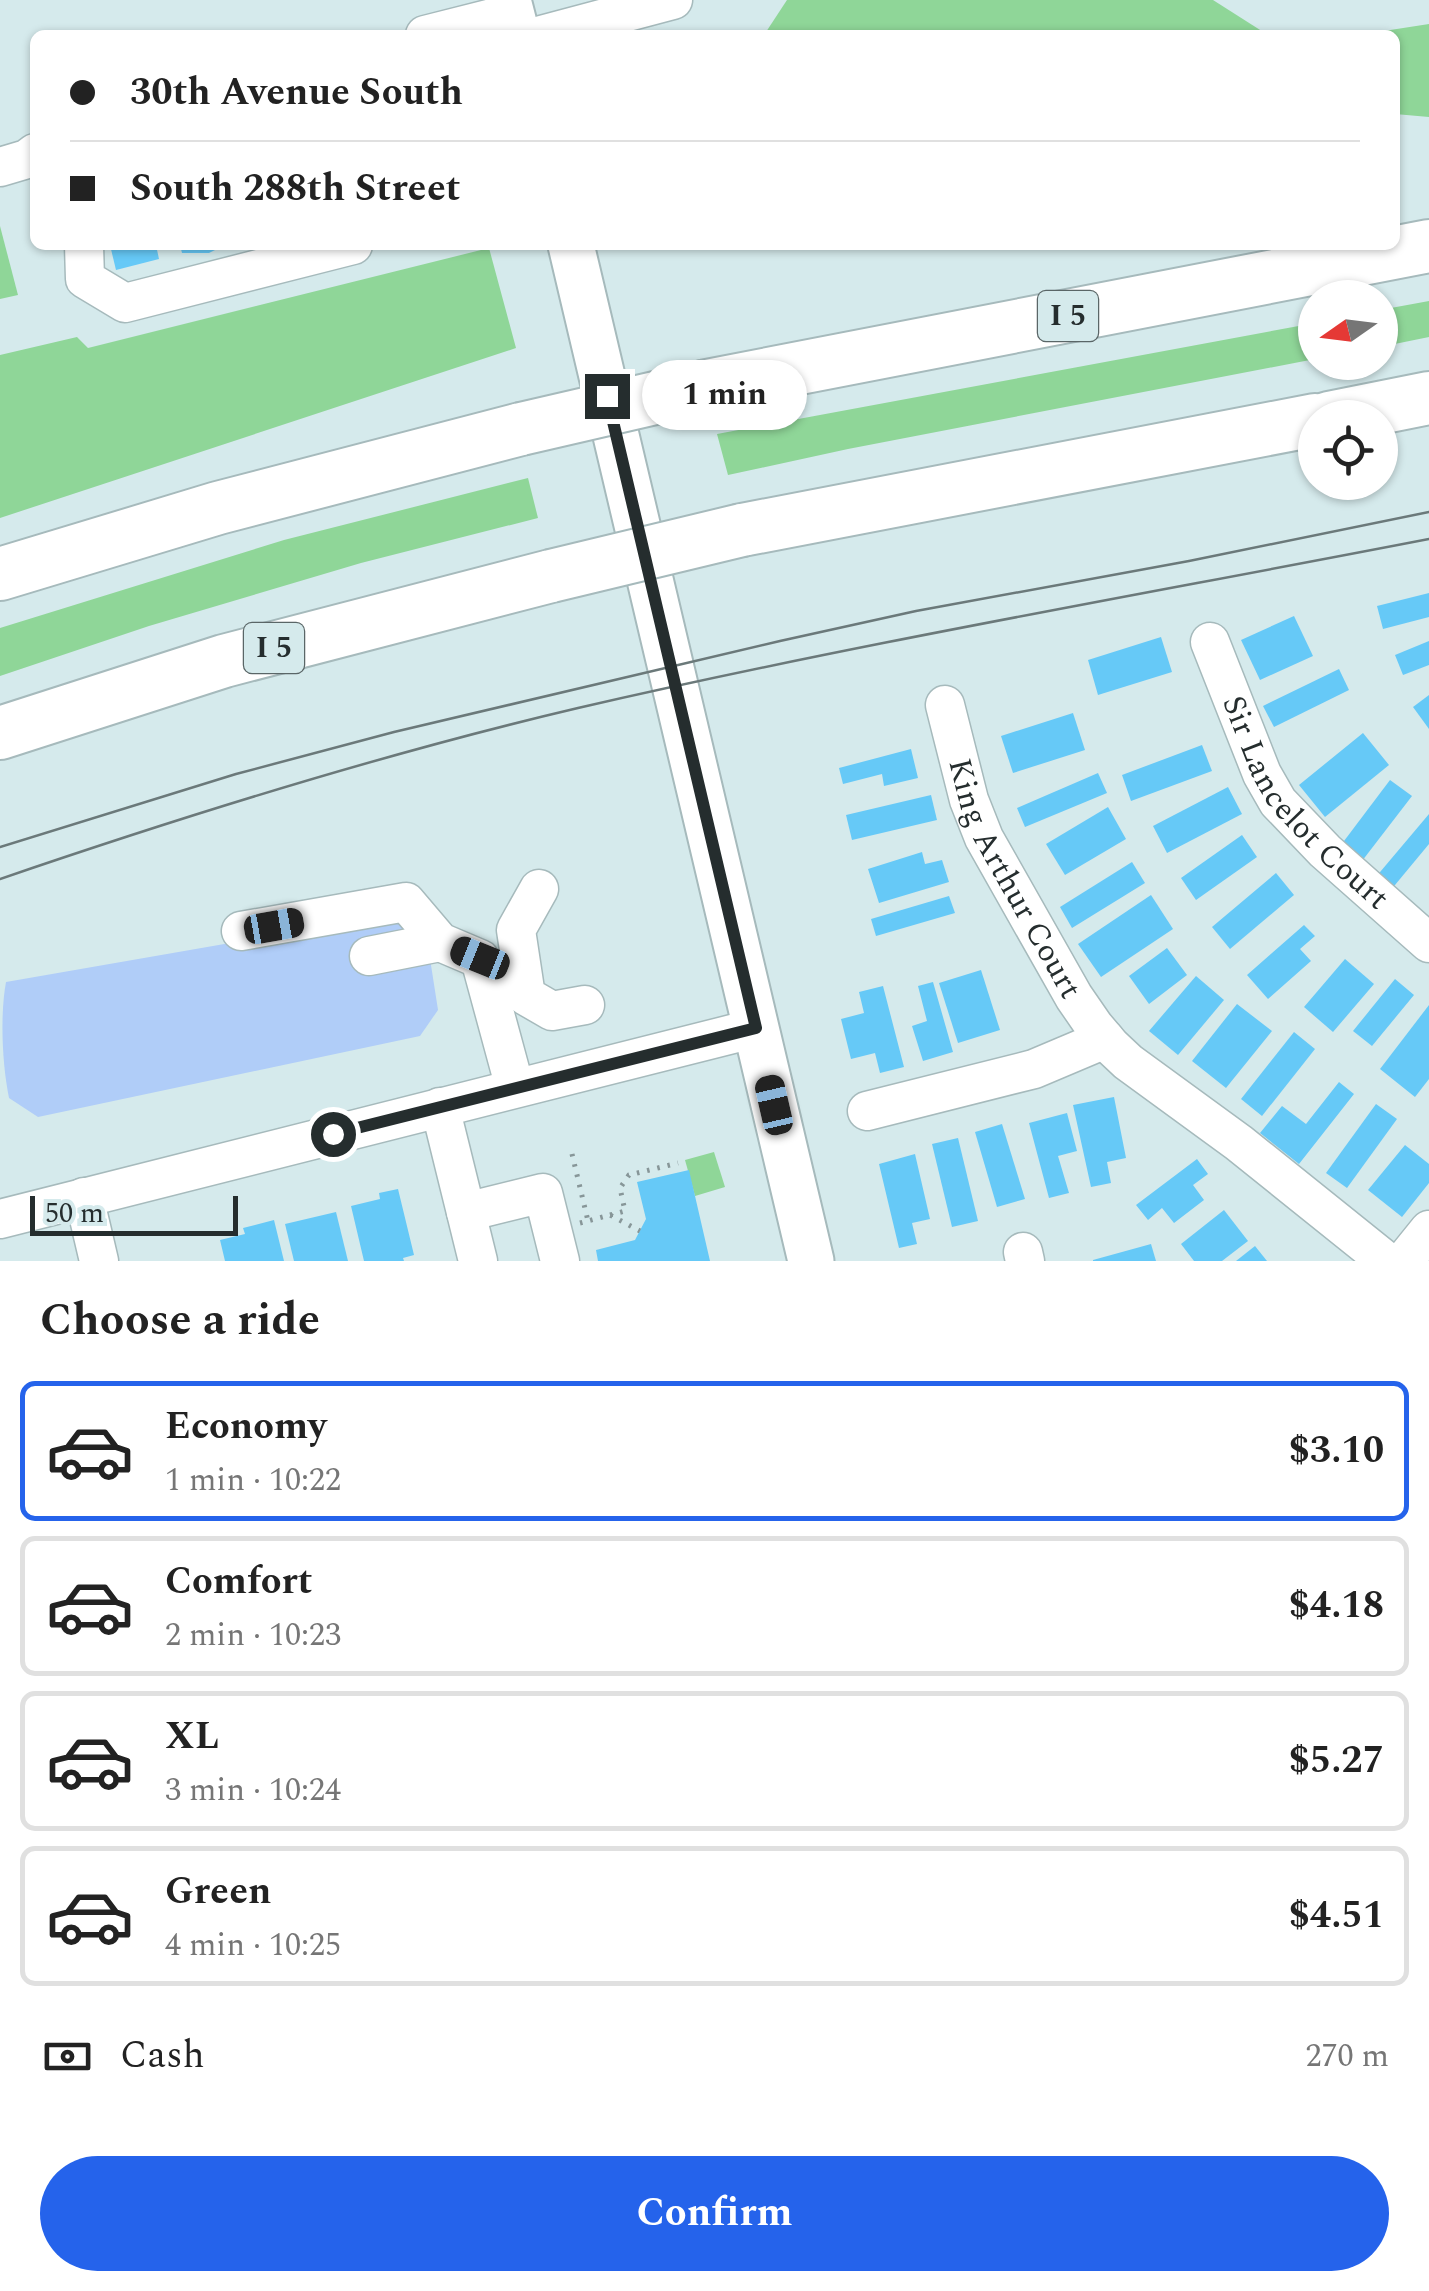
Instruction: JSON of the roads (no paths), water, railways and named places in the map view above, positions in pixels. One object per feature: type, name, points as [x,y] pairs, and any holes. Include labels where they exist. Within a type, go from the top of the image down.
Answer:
[{"type":"highway","name":"I 5","points":[[0,574],[218,508],[521,429],[707,386],[1429,246]]},
{"type":"highway","points":[[1398,404],[1429,398]]},
{"type":"highway","name":"I 5","points":[[0,733],[224,661],[742,530],[1298,423]]},
{"type":"main road","points":[[573,250],[811,1261]]},
{"type":"street","points":[[459,30],[673,0]]},
{"type":"street","points":[[0,166],[30,157]]},
{"type":"street","points":[[84,250],[86,279],[125,303],[333,250]]},
{"type":"street","name":"Sir Lancelot Court","points":[[1210,642],[1262,774],[1278,802],[1325,851],[1429,942]]},
{"type":"street","name":"King Arthur Court","points":[[946,704],[972,808],[989,848],[1074,997],[1104,1040],[1386,1261]]},
{"type":"street","points":[[501,1035],[526,996],[516,930],[539,888]]},
{"type":"street","points":[[242,931],[406,902],[440,942],[480,958],[515,1088]]},
{"type":"street","points":[[369,956],[440,942]]},
{"type":"street","points":[[526,996],[552,1010],[585,1005]]},
{"type":"street","points":[[0,1219],[756,1028]]},
{"type":"street","points":[[867,1111],[1034,1069],[1104,1040]]},
{"type":"street","points":[[440,1107],[478,1261]]},
{"type":"street","points":[[466,1212],[544,1193],[567,1237]]},
{"type":"street","points":[[84,1196],[99,1261]]},
{"type":"street","points":[[1404,1261],[1429,1230]]},
{"type":"water","points":[[403,913],[428,946],[438,1010],[420,1036],[38,1117],[9,1098],[3,1039],[6,982]]},
{"type":"tram line","points":[[0,847],[236,774],[394,732],[780,641],[1429,512]]},
{"type":"tram line","points":[[0,879],[287,786],[578,708],[896,640],[1429,539]]}]
